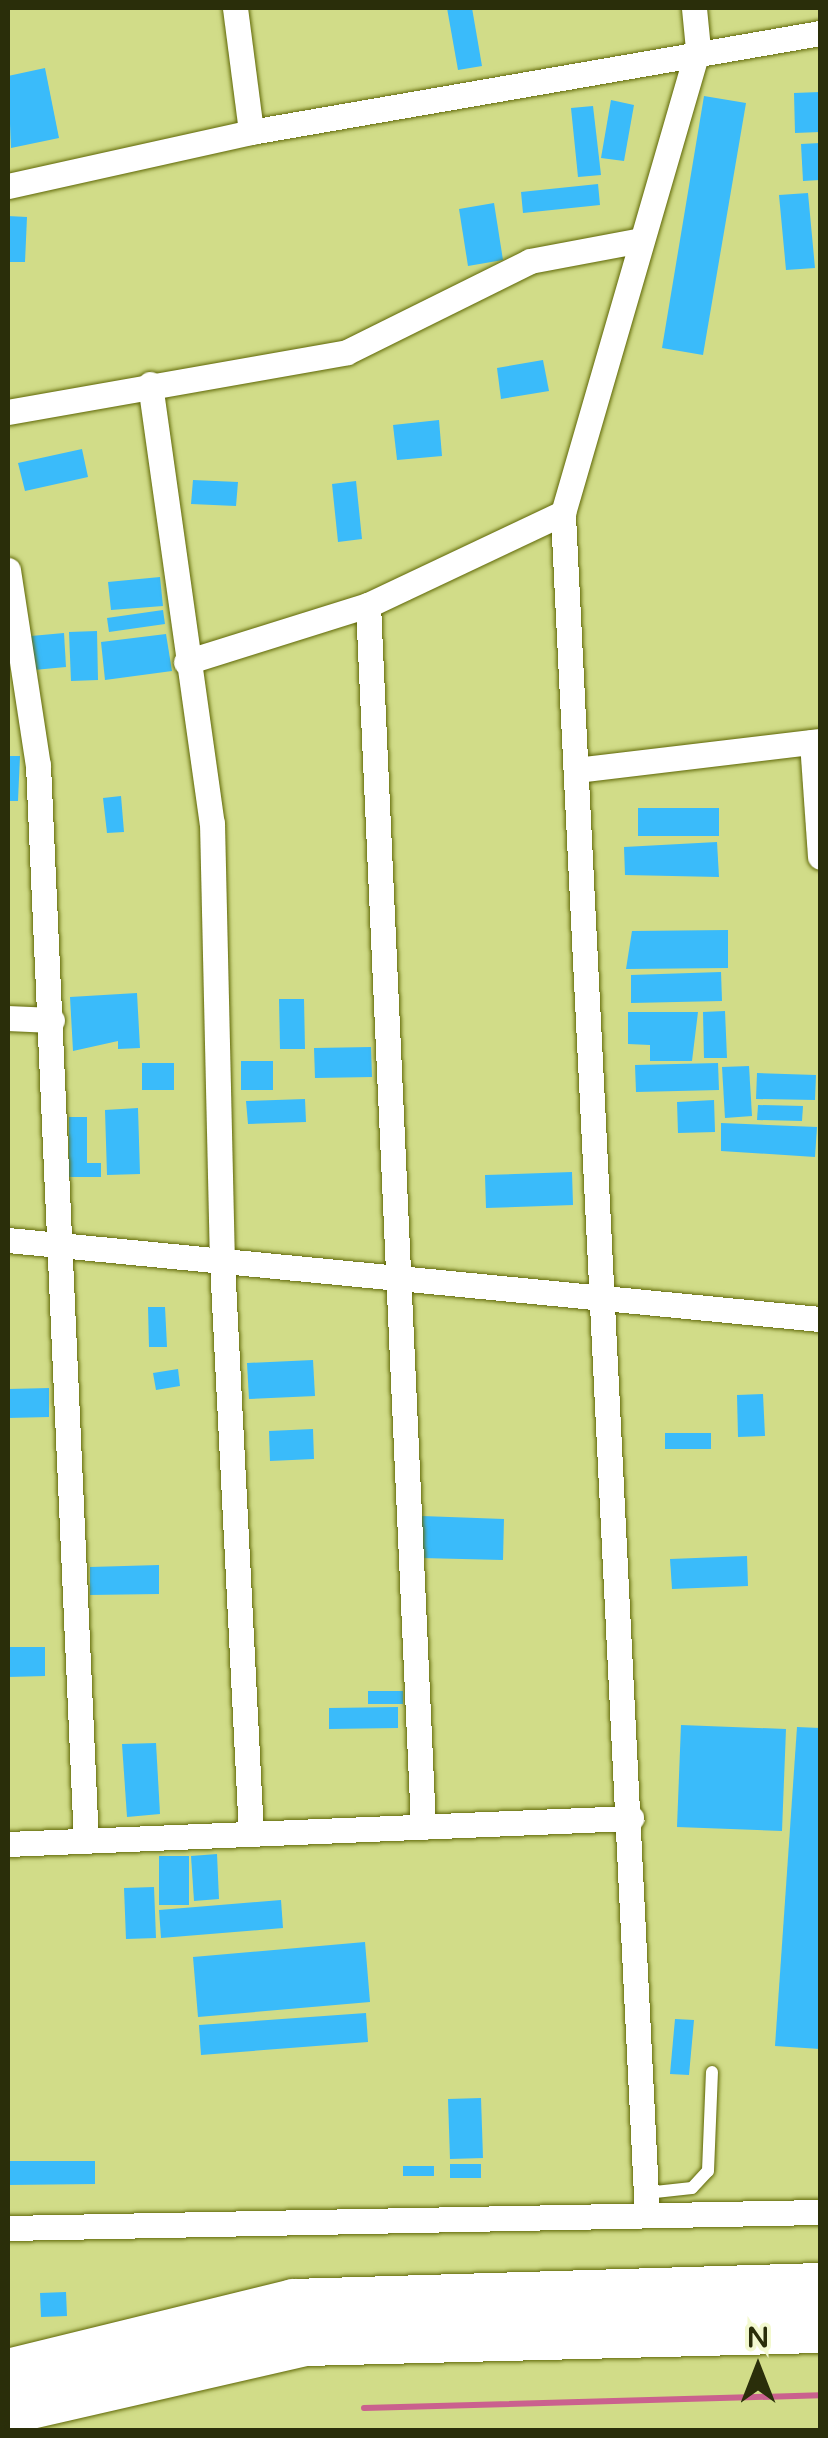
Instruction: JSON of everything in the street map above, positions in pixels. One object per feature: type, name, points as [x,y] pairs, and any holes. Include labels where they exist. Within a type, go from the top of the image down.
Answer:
[{"type":"highway","points":[[8,2371],[293,2300],[820,2285]]},
{"type":"highway","points":[[8,2411],[305,2343],[820,2330]]},
{"type":"street","points":[[235,8],[251,132]]},
{"type":"street","points":[[647,2204],[608,1300],[563,513],[698,49],[694,8]]},
{"type":"street","points":[[8,186],[251,132],[698,49],[820,34]]},
{"type":"street","points":[[8,412],[347,352],[530,261],[641,240]]},
{"type":"street","points":[[150,384],[186,662],[212,823],[222,1262],[251,1834]]},
{"type":"street","points":[[186,662],[368,606],[563,513]]},
{"type":"street","points":[[8,570],[38,766],[86,1841]]},
{"type":"street","points":[[368,606],[393,1284],[423,1826]]},
{"type":"street","points":[[576,770],[816,741],[820,856]]},
{"type":"street","points":[[8,1018],[52,1020]]},
{"type":"street","points":[[8,1240],[393,1284],[820,1319]]},
{"type":"street","points":[[8,1844],[631,1818]]},
{"type":"street","points":[[8,2228],[647,2204],[820,2212]]},
{"type":"lane","points":[[647,2204],[692,2188],[708,2172],[712,2072]]},
{"type":"building","points":[[447,8],[472,8],[482,66],[458,70]]},
{"type":"building","points":[[45,68],[59,138],[11,148],[8,76]]},
{"type":"building","points":[[820,92],[820,132],[795,133],[794,93]]},
{"type":"building","points":[[704,96],[746,103],[703,355],[662,348]]},
{"type":"building","points":[[611,100],[634,105],[624,161],[601,158]]},
{"type":"building","points":[[593,106],[601,175],[578,177],[571,108]]},
{"type":"building","points":[[820,143],[820,180],[803,181],[801,144]]},
{"type":"building","points":[[598,184],[600,205],[523,213],[521,192]]},
{"type":"building","points":[[808,193],[815,268],[786,270],[779,195]]},
{"type":"building","points":[[494,203],[503,260],[468,266],[459,209]]},
{"type":"building","points":[[8,216],[27,217],[25,262],[8,262]]},
{"type":"building","points":[[543,360],[549,391],[501,399],[497,368]]},
{"type":"building","points":[[439,420],[442,456],[397,460],[393,425]]},
{"type":"building","points":[[82,449],[88,477],[25,491],[18,463]]},
{"type":"building","points":[[193,480],[238,482],[236,506],[191,504]]},
{"type":"building","points":[[356,481],[362,539],[338,542],[332,484]]},
{"type":"building","points":[[160,577],[163,606],[111,610],[108,582]]},
{"type":"building","points":[[163,610],[165,624],[109,632],[107,618]]},
{"type":"building","points":[[97,631],[98,680],[71,681],[69,632]]},
{"type":"building","points":[[64,633],[66,667],[34,670],[31,636]]},
{"type":"building","points":[[166,634],[172,671],[105,680],[101,642]]},
{"type":"building","points":[[8,756],[20,756],[18,801],[8,801]]},
{"type":"building","points":[[121,796],[124,832],[107,833],[103,798]]},
{"type":"building","points":[[638,808],[719,808],[719,836],[638,836]]},
{"type":"building","points":[[717,842],[719,877],[625,875],[624,847]]},
{"type":"building","points":[[728,930],[728,968],[626,969],[632,931]]},
{"type":"building","points":[[721,972],[722,1001],[631,1003],[631,975]]},
{"type":"building","points":[[137,993],[140,1048],[118,1049],[118,1041],[73,1051],[70,997]]},
{"type":"building","points":[[279,999],[304,999],[305,1049],[280,1049]]},
{"type":"building","points":[[725,1011],[727,1058],[704,1058],[703,1012]]},
{"type":"building","points":[[628,1012],[698,1012],[692,1061],[650,1061],[650,1045],[628,1044]]},
{"type":"building","points":[[371,1047],[372,1077],[315,1078],[314,1048]]},
{"type":"building","points":[[241,1061],[273,1061],[273,1090],[241,1090]]},
{"type":"building","points":[[142,1063],[174,1063],[174,1090],[142,1090]]},
{"type":"building","points":[[718,1063],[719,1090],[636,1092],[635,1065]]},
{"type":"building","points":[[749,1066],[752,1116],[725,1118],[722,1067]]},
{"type":"building","points":[[757,1073],[816,1075],[815,1100],[756,1099]]},
{"type":"building","points":[[305,1099],[306,1122],[248,1124],[246,1101]]},
{"type":"building","points":[[714,1100],[715,1132],[678,1133],[677,1102]]},
{"type":"building","points":[[758,1105],[803,1106],[802,1121],[757,1120]]},
{"type":"building","points":[[138,1108],[140,1174],[107,1175],[105,1110]]},
{"type":"building","points":[[69,1117],[87,1117],[87,1163],[101,1163],[101,1177],[69,1177]]},
{"type":"building","points":[[721,1123],[817,1127],[815,1157],[721,1151]]},
{"type":"building","points":[[572,1172],[573,1205],[486,1208],[485,1175]]},
{"type":"building","points":[[148,1307],[165,1307],[167,1347],[149,1347]]},
{"type":"building","points":[[313,1360],[315,1396],[249,1399],[247,1363]]},
{"type":"building","points":[[178,1369],[180,1386],[156,1390],[153,1373]]},
{"type":"building","points":[[49,1388],[49,1417],[8,1418],[8,1389]]},
{"type":"building","points":[[763,1394],[765,1436],[738,1437],[737,1395]]},
{"type":"building","points":[[313,1429],[314,1459],[270,1461],[269,1431]]},
{"type":"building","points":[[665,1433],[711,1433],[711,1449],[665,1449]]},
{"type":"building","points":[[422,1516],[504,1519],[503,1560],[421,1558]]},
{"type":"building","points":[[747,1556],[748,1586],[672,1589],[670,1559]]},
{"type":"building","points":[[159,1565],[159,1594],[90,1595],[90,1567]]},
{"type":"building","points":[[8,1647],[45,1647],[45,1676],[8,1677]]},
{"type":"building","points":[[368,1691],[403,1691],[403,1704],[368,1704]]},
{"type":"building","points":[[398,1707],[398,1728],[329,1729],[329,1708]]},
{"type":"building","points":[[681,1725],[786,1729],[782,1831],[677,1827]]},
{"type":"building","points":[[797,1727],[820,1728],[820,2049],[775,2046]]},
{"type":"building","points":[[156,1743],[160,1814],[127,1817],[122,1744]]},
{"type":"building","points":[[217,1854],[219,1899],[194,1901],[191,1856]]},
{"type":"building","points":[[159,1856],[189,1856],[189,1905],[159,1905]]},
{"type":"building","points":[[154,1887],[156,1938],[126,1939],[124,1888]]},
{"type":"building","points":[[281,1900],[283,1928],[161,1938],[159,1910]]},
{"type":"building","points":[[365,1942],[370,2002],[198,2017],[193,1957]]},
{"type":"building","points":[[366,2013],[368,2042],[201,2055],[199,2025]]},
{"type":"building","points":[[675,2019],[694,2020],[689,2075],[670,2074]]},
{"type":"building","points":[[481,2098],[483,2158],[450,2159],[448,2099]]},
{"type":"building","points":[[8,2161],[95,2161],[95,2184],[8,2185]]},
{"type":"building","points":[[450,2164],[481,2164],[481,2178],[450,2178]]},
{"type":"building","points":[[403,2166],[434,2166],[434,2176],[403,2176]]},
{"type":"building","points":[[66,2292],[67,2316],[41,2317],[40,2293]]},
{"type":"waterway","points":[[364,2408],[820,2395]]}]
